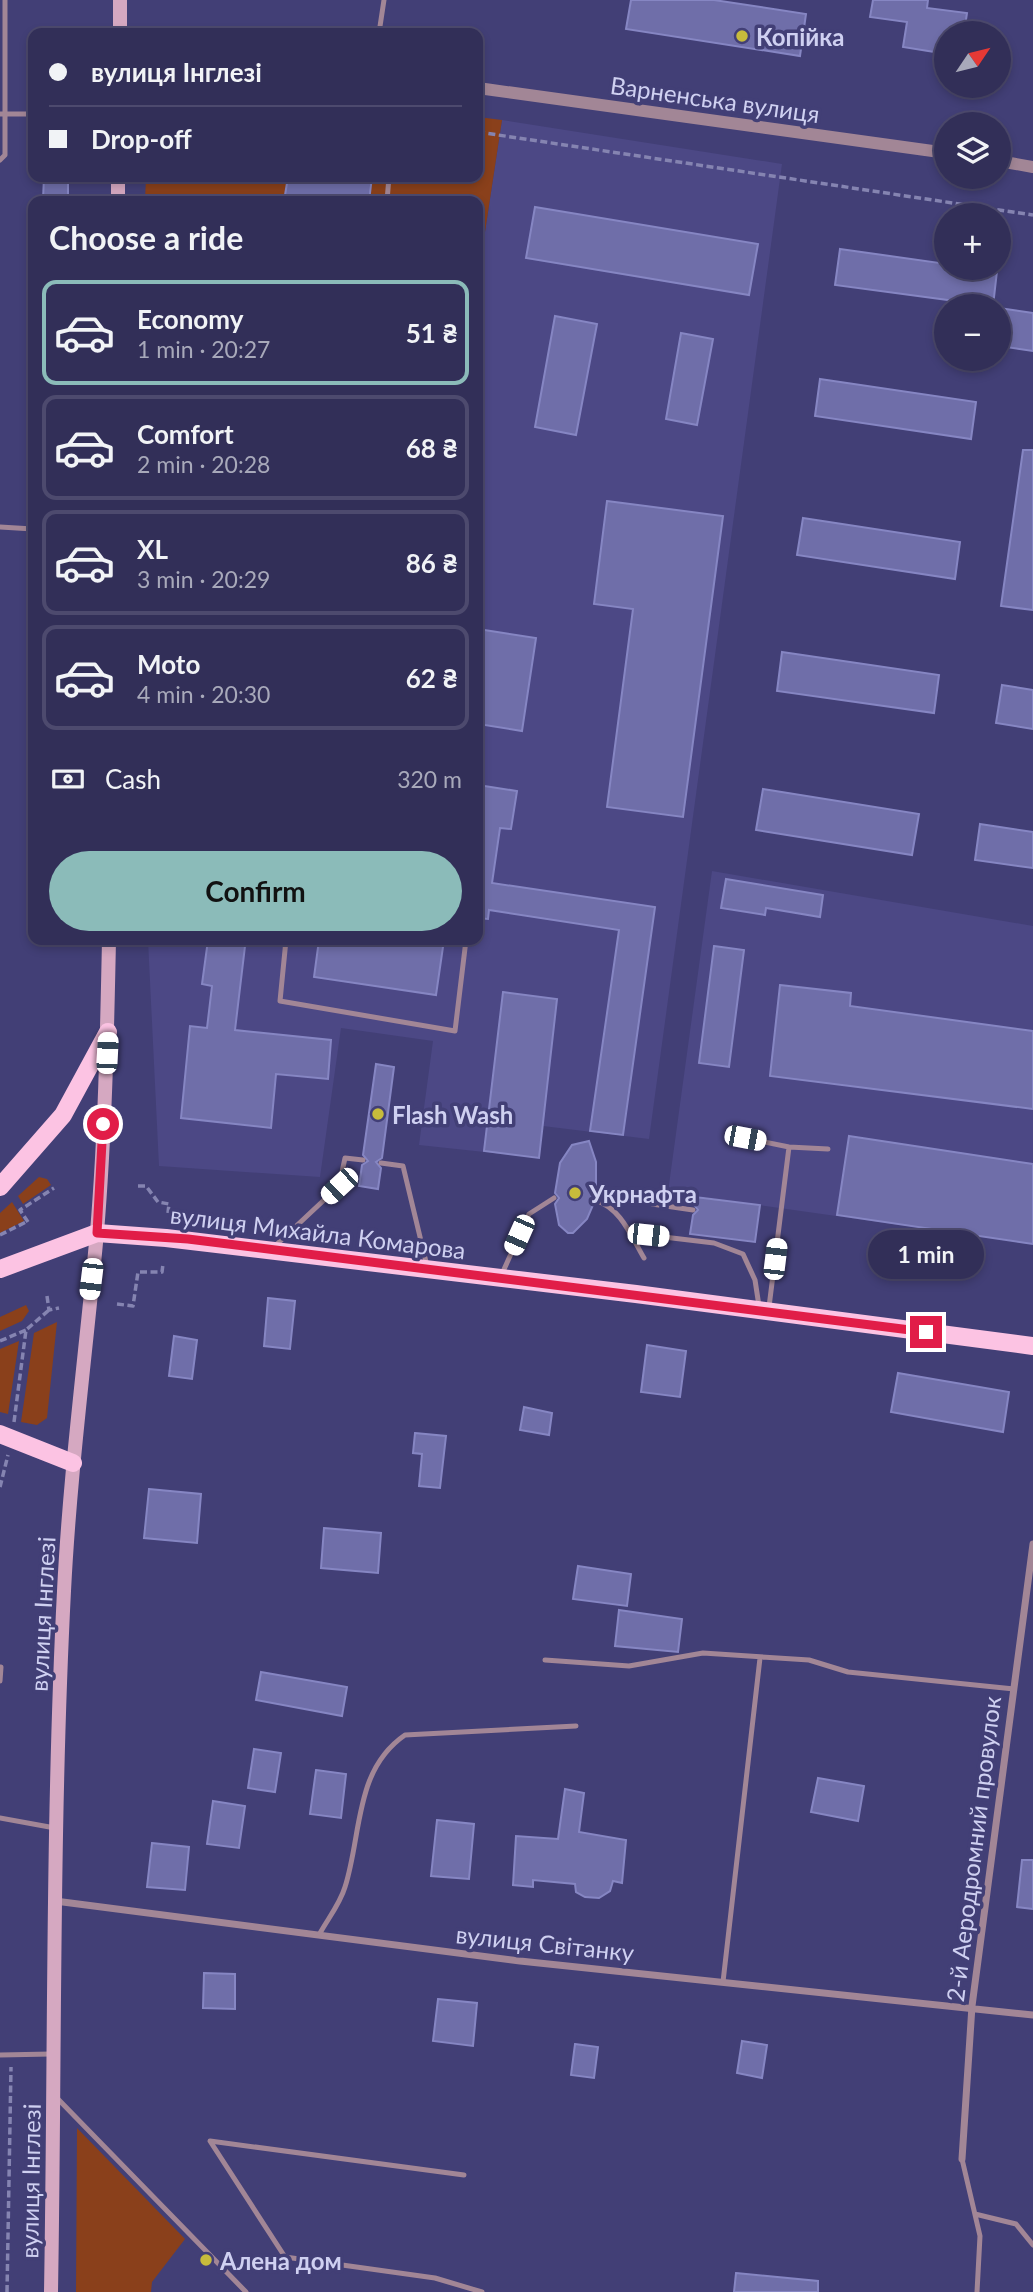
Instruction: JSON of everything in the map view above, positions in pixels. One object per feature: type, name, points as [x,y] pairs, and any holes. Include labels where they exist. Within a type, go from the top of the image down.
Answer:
[{"type":"main road","points":[[120,0],[120,28]]},
{"type":"main road","name":"вулиця Інглезі","points":[[51,2292],[55,1900],[64,1591],[73,1463],[97,1233],[108,1032],[108,945]]},
{"type":"main road","points":[[0,1187],[63,1115],[108,1032]]},
{"type":"main road","points":[[0,1269],[36,1253],[97,1233]]},
{"type":"main road","name":"вулиця Михайла Комарова","points":[[97,1233],[271,1250],[1033,1346]]},
{"type":"main road","points":[[0,1434],[73,1463]]},
{"type":"street","name":"Варненська вулиця","points":[[483,89],[934,151]]},
{"type":"street","points":[[1011,163],[1033,167]]},
{"type":"street","name":"2-й Аеродромний провулок","points":[[962,2159],[972,2006],[1033,1544]]},
{"type":"street","name":"вулиця Світанку","points":[[55,1900],[520,1961],[972,2006],[1033,2015]]},
{"type":"lane","points":[[0,160],[5,155],[5,0]]},
{"type":"lane","points":[[380,28],[384,0]]},
{"type":"lane","points":[[3,114],[28,114]]},
{"type":"lane","points":[[0,527],[28,528]]},
{"type":"lane","points":[[285,945],[280,1001],[455,1031],[465,945]]},
{"type":"lane","points":[[745,1138],[789,1147],[828,1149]]},
{"type":"lane","points":[[764,1310],[789,1147]]},
{"type":"lane","points":[[271,1250],[339,1186],[345,1158],[363,1160]]},
{"type":"lane","points":[[381,1163],[404,1166],[428,1269]]},
{"type":"lane","points":[[500,1278],[529,1214],[555,1198]]},
{"type":"lane","points":[[594,1200],[607,1204],[616,1212],[644,1258]]},
{"type":"lane","points":[[652,1204],[693,1210]]},
{"type":"lane","points":[[648,1235],[714,1243],[743,1254],[755,1280],[764,1310]]},
{"type":"lane","points":[[725,1247],[727,1238]]},
{"type":"lane","points":[[545,1660],[629,1666],[703,1653],[809,1660],[848,1672],[1014,1689]]},
{"type":"lane","points":[[723,1982],[760,1658]]},
{"type":"lane","points":[[0,1681],[1,1667]]},
{"type":"lane","points":[[318,1935],[344,1891],[362,1802],[373,1770],[389,1746],[405,1735],[576,1726]]},
{"type":"lane","points":[[0,1818],[57,1829]]},
{"type":"lane","points":[[0,2055],[54,2054]]},
{"type":"lane","points":[[54,2095],[246,2292]]},
{"type":"lane","points":[[464,2175],[210,2141],[285,2257],[435,2278],[482,2292]]},
{"type":"lane","points":[[962,2159],[980,2236],[977,2292]]},
{"type":"lane","points":[[975,2214],[1016,2224],[1033,2245]]},
{"type":"path","points":[[483,133],[1033,215]]},
{"type":"path","points":[[138,1186],[146,1186],[158,1202],[169,1204],[168,1213]]},
{"type":"path","points":[[0,1235],[28,1222],[20,1210],[54,1188]]},
{"type":"path","points":[[117,1304],[133,1306],[138,1272],[162,1272],[163,1264]]},
{"type":"path","points":[[47,1296],[49,1310]]},
{"type":"path","points":[[0,1341],[26,1330],[49,1310],[59,1307]]},
{"type":"path","points":[[14,1422],[26,1330]]},
{"type":"path","points":[[0,1487],[9,1453]]},
{"type":"path","points":[[7,2292],[11,2054]]},
{"type":"shaded area","points":[[483,118],[502,120],[483,245],[483,196],[145,196],[146,182],[483,182]]},
{"type":"shaded area","points":[[502,120],[782,164],[649,1139],[543,1126],[539,1158],[419,1145],[433,1041],[341,1028],[320,1177],[159,1166],[148,945],[483,945],[483,245]]},
{"type":"shaded area","points":[[712,871],[1033,926],[1033,1244],[668,1192]]},
{"type":"shaded area","points":[[39,1177],[47,1179],[51,1185],[23,1204],[18,1196]]},
{"type":"shaded area","points":[[12,1202],[24,1221],[0,1233],[0,1213]]},
{"type":"shaded area","points":[[26,1305],[29,1311],[22,1321],[0,1331],[0,1317]]},
{"type":"shaded area","points":[[57,1322],[47,1418],[37,1425],[21,1422],[34,1333]]},
{"type":"shaded area","points":[[19,1341],[8,1414],[0,1412],[0,1349]]},
{"type":"shaded area","points":[[77,2128],[185,2239],[152,2282],[151,2292],[76,2292]]},
{"type":"building","points":[[631,0],[714,0],[806,14],[800,56],[626,29]]},
{"type":"building","points":[[873,0],[928,0],[927,8],[967,13],[966,21],[934,21],[934,52],[903,47],[907,22],[870,17]]},
{"type":"building","points":[[44,182],[68,182],[68,196],[43,196]]},
{"type":"building","points":[[287,182],[371,182],[370,196],[285,196]]},
{"type":"building","points":[[535,207],[758,244],[749,295],[526,258]]},
{"type":"building","points":[[840,249],[934,262],[934,280],[996,280],[994,294],[934,294],[934,298],[835,285]]},
{"type":"building","points":[[1011,310],[1033,313],[1033,351],[1011,348]]},
{"type":"building","points":[[555,316],[597,324],[576,435],[535,427]]},
{"type":"building","points":[[681,333],[713,339],[697,425],[666,419]]},
{"type":"building","points":[[820,379],[976,402],[971,439],[815,416]]},
{"type":"building","points":[[1023,450],[1033,450],[1033,610],[1001,606]]},
{"type":"building","points":[[607,501],[723,516],[683,817],[607,807],[633,609],[594,604]]},
{"type":"building","points":[[803,518],[960,542],[955,579],[797,555]]},
{"type":"building","points":[[483,630],[536,638],[522,731],[483,725]]},
{"type":"building","points":[[782,652],[939,675],[934,713],[777,691]]},
{"type":"building","points":[[1002,685],[1033,690],[1033,729],[996,723]]},
{"type":"building","points":[[483,786],[517,791],[511,829],[500,828],[492,883],[655,907],[623,1135],[590,1131],[619,930],[489,910],[488,919],[483,918]]},
{"type":"building","points":[[763,789],[919,814],[912,855],[756,830]]},
{"type":"building","points":[[980,824],[1033,832],[1033,868],[975,860]]},
{"type":"building","points":[[726,879],[823,895],[820,917],[766,908],[765,915],[721,908]]},
{"type":"building","points":[[207,945],[244,945],[235,1030],[331,1040],[328,1079],[276,1074],[271,1128],[181,1118],[190,1026],[207,1028],[212,986],[202,984]]},
{"type":"building","points":[[318,945],[443,945],[436,995],[314,977]]},
{"type":"building","points":[[714,946],[744,950],[729,1067],[699,1063]]},
{"type":"building","points":[[780,985],[851,993],[850,1006],[1033,1031],[1033,1109],[770,1076]]},
{"type":"building","points":[[503,992],[557,999],[539,1158],[484,1151]]},
{"type":"building","name":"Flash Wash","points":[[376,1064],[394,1067],[382,1158],[376,1162],[381,1168],[378,1189],[359,1186],[362,1165],[368,1161],[363,1155]]},
{"type":"building","points":[[849,1136],[1033,1164],[1033,1244],[837,1215]]},
{"type":"building","name":"Укрнафта","points":[[589,1141],[596,1162],[596,1195],[590,1199],[593,1205],[587,1219],[573,1233],[568,1233],[559,1225],[555,1204],[559,1198],[555,1193],[560,1163],[572,1145]]},
{"type":"building","points":[[695,1197],[760,1205],[755,1242],[690,1234],[693,1215],[698,1210],[694,1205]]},
{"type":"building","points":[[268,1298],[295,1301],[290,1349],[264,1346]]},
{"type":"building","points":[[174,1336],[197,1340],[192,1379],[169,1376]]},
{"type":"building","points":[[647,1345],[686,1351],[680,1397],[641,1392]]},
{"type":"building","points":[[898,1373],[1009,1392],[1003,1432],[891,1412]]},
{"type":"building","points":[[524,1407],[552,1413],[549,1435],[520,1430]]},
{"type":"building","points":[[415,1433],[446,1436],[440,1488],[419,1486],[422,1454],[413,1453]]},
{"type":"building","points":[[149,1489],[201,1494],[197,1543],[144,1538]]},
{"type":"building","points":[[324,1528],[381,1533],[378,1573],[321,1568]]},
{"type":"building","points":[[578,1566],[631,1574],[627,1606],[573,1599]]},
{"type":"building","points":[[619,1610],[682,1619],[678,1652],[615,1646]]},
{"type":"building","points":[[261,1672],[347,1687],[342,1716],[256,1700]]},
{"type":"building","points":[[254,1749],[281,1753],[275,1792],[248,1788]]},
{"type":"building","points":[[316,1770],[346,1774],[341,1818],[310,1814]]},
{"type":"building","points":[[818,1778],[864,1786],[858,1821],[811,1812]]},
{"type":"building","points":[[565,1789],[584,1793],[579,1832],[626,1840],[622,1883],[613,1881],[610,1891],[599,1898],[585,1897],[576,1892],[575,1884],[533,1880],[533,1887],[513,1885],[516,1836],[558,1839]]},
{"type":"building","points":[[213,1801],[245,1806],[239,1848],[207,1844]]},
{"type":"building","points":[[437,1820],[474,1824],[469,1879],[431,1876]]},
{"type":"building","points":[[152,1843],[189,1847],[185,1890],[147,1887]]},
{"type":"building","points":[[1022,1860],[1033,1860],[1033,1909],[1017,1907]]},
{"type":"building","points":[[204,1973],[235,1974],[235,2009],[203,2008]]},
{"type":"building","points":[[438,1999],[477,2003],[473,2046],[433,2041]]},
{"type":"building","points":[[742,2041],[767,2045],[762,2078],[737,2073]]},
{"type":"building","points":[[575,2044],[598,2047],[594,2078],[571,2075]]},
{"type":"building","points":[[736,2273],[818,2281],[818,2292],[734,2292]]},
{"type":"place","name":"Копійка","points":[[742,36]]},
{"type":"place","name":"Flash Wash","points":[[378,1114]]},
{"type":"place","name":"Укрнафта","points":[[575,1193]]},
{"type":"place","name":"Алена дом","points":[[206,2260]]},
{"type":"route","points":[[103,1124],[97,1233],[188,1239],[926,1332]]}]
